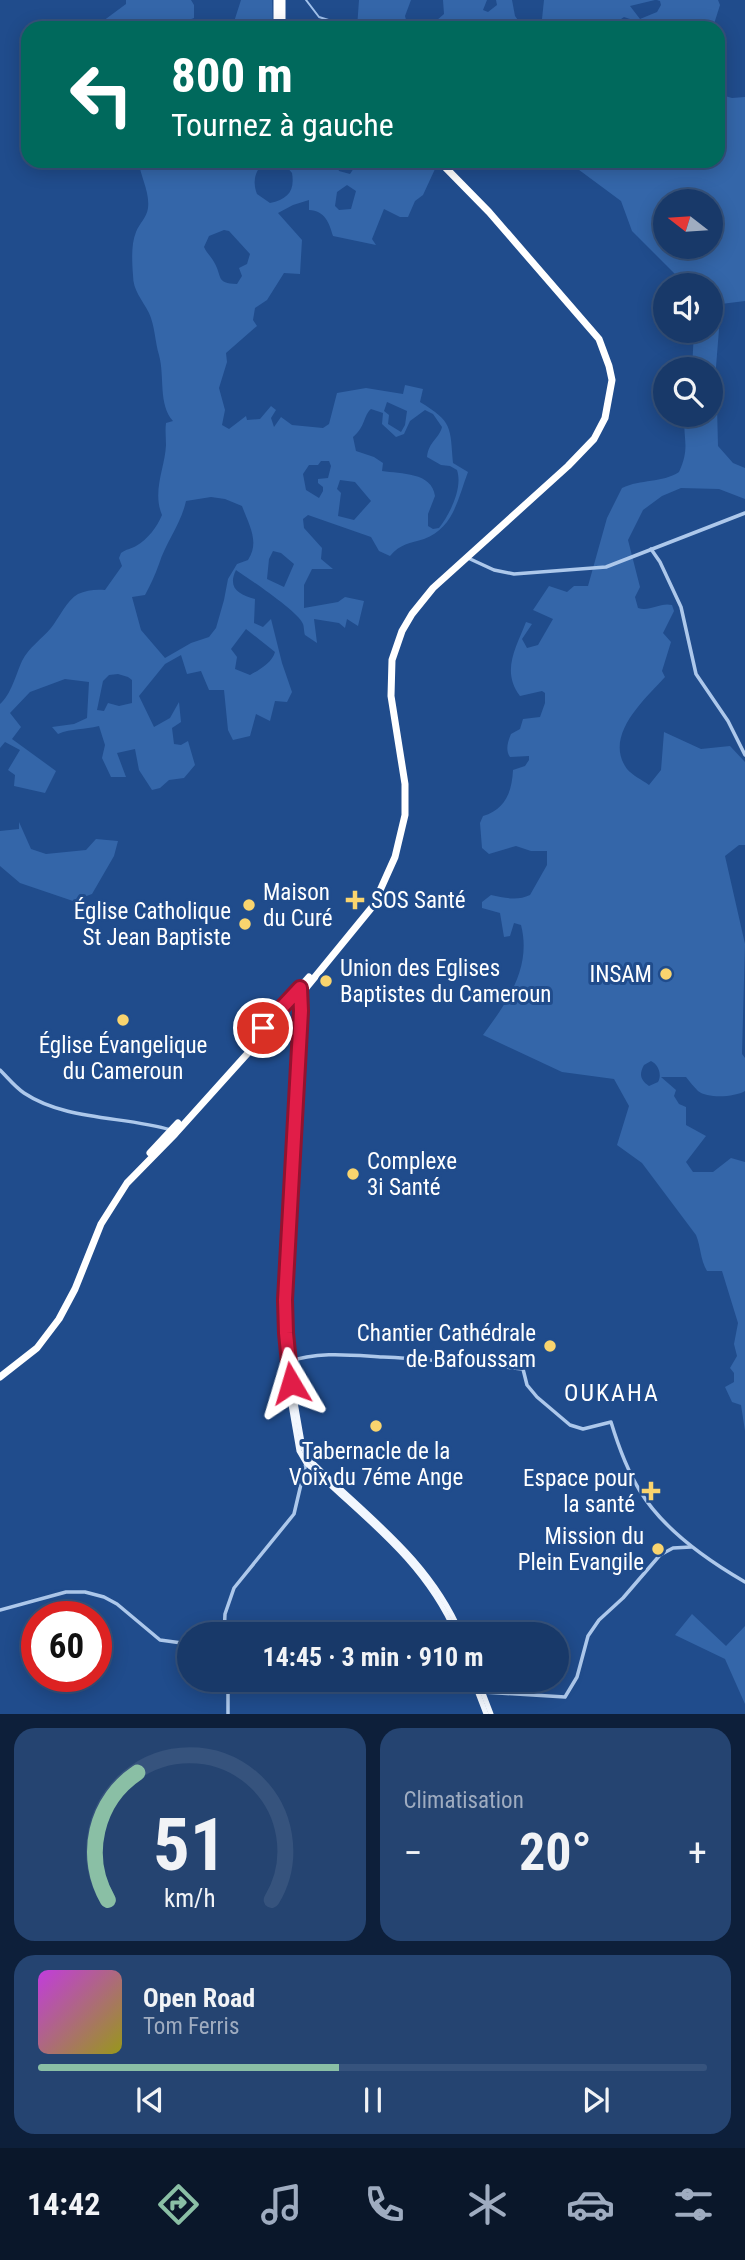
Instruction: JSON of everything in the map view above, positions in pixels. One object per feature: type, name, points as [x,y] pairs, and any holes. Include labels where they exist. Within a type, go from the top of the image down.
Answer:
[{"type":"highway","points":[[280,0],[280,21]]},
{"type":"highway","points":[[299,993],[373,906],[386,882],[398,847],[404,825],[406,796],[391,696],[392,660],[407,622],[433,588],[594,439],[605,418],[611,391],[609,366],[604,349],[593,331],[489,212],[446,168]]},
{"type":"highway","points":[[0,1375],[31,1353],[49,1334],[67,1306],[99,1223],[113,1199],[321,970],[327,960]]},
{"type":"main road","points":[[299,993],[285,1300],[286,1363],[300,1434],[307,1461],[382,1526],[417,1562],[443,1596],[454,1622]]},
{"type":"main road","points":[[480,1693],[488,1714]]},
{"type":"street","points":[[466,557],[501,572],[536,574],[606,567],[745,513]]},
{"type":"street","points":[[651,549],[681,607],[696,674],[728,720],[745,755]]},
{"type":"street","points":[[0,1070],[23,1092],[44,1103],[173,1132]]},
{"type":"street","points":[[286,1363],[311,1355],[328,1354],[423,1359],[523,1369],[527,1385],[532,1391],[570,1425],[583,1429],[611,1422],[639,1489],[666,1522],[693,1546],[745,1582]]},
{"type":"street","points":[[225,1622],[234,1588],[294,1514],[307,1461]]},
{"type":"street","points":[[480,1693],[565,1697],[577,1677],[588,1636],[599,1620],[623,1598],[660,1555],[673,1548],[693,1546]]},
{"type":"street","points":[[2,1609],[66,1592],[85,1592],[117,1604],[160,1640],[177,1642]]},
{"type":"street","points":[[228,1692],[228,1714]]},
{"type":"shaded area","points":[[126,0],[191,0],[194,5],[194,18],[186,21],[103,21],[126,4]]},
{"type":"shaded area","points":[[241,0],[272,0],[273,21],[234,21]]},
{"type":"shaded area","points":[[359,0],[411,0],[405,16],[406,21],[358,21]]},
{"type":"shaded area","points":[[443,0],[487,0],[483,10],[488,12],[497,5],[496,0],[512,0],[519,21],[436,21],[444,14]]},
{"type":"shaded area","points":[[544,0],[655,0],[630,6],[640,19],[657,12],[661,5],[657,0],[718,0],[720,5],[715,21],[633,21],[624,17],[618,21],[542,19]]},
{"type":"shaded area","points":[[725,96],[745,97],[745,301],[723,304],[723,273],[674,273],[660,259],[723,259],[723,189],[653,189],[653,252],[632,231],[621,201],[576,168],[725,168]]},
{"type":"shaded area","points":[[140,168],[260,168],[255,180],[257,194],[270,203],[289,193],[292,173],[288,168],[338,168],[339,171],[350,174],[354,168],[435,169],[423,195],[415,201],[408,217],[400,217],[384,209],[372,239],[376,245],[333,236],[326,218],[309,210],[309,200],[278,213],[302,240],[300,274],[284,273],[267,300],[255,308],[253,320],[257,326],[226,353],[227,362],[219,388],[225,410],[222,425],[229,429],[246,416],[247,420],[260,419],[271,406],[276,410],[271,418],[274,427],[281,417],[292,425],[323,428],[329,424],[337,393],[366,388],[403,394],[405,385],[423,389],[420,402],[439,415],[448,426],[453,463],[468,472],[458,502],[442,528],[424,539],[401,546],[390,556],[379,551],[371,537],[308,515],[303,519],[304,528],[322,548],[321,559],[333,569],[312,569],[304,585],[304,608],[338,602],[345,597],[364,601],[358,626],[347,619],[345,628],[339,623],[314,619],[317,643],[305,635],[303,624],[293,612],[236,570],[233,582],[236,590],[255,599],[254,623],[263,627],[271,619],[292,692],[287,702],[275,701],[270,721],[256,714],[250,736],[233,740],[228,730],[224,690],[209,690],[201,671],[187,674],[181,655],[165,664],[139,696],[154,727],[170,718],[179,702],[181,722],[172,728],[174,744],[181,745],[188,741],[195,765],[184,778],[169,780],[160,788],[152,790],[139,770],[135,749],[117,753],[126,777],[111,777],[102,758],[105,745],[99,726],[58,734],[52,727],[74,724],[87,718],[89,682],[65,679],[30,692],[10,713],[21,727],[12,739],[56,771],[45,793],[14,786],[15,775],[8,770],[20,750],[5,742],[0,748],[0,704],[10,690],[25,656],[51,628],[70,600],[84,592],[105,590],[122,566],[119,558],[121,553],[144,540],[162,515],[158,497],[166,445],[166,423],[173,421],[165,407],[161,363],[153,323],[133,281],[133,242],[148,208],[148,196]],"holes":[[[347,185],[356,191],[351,209],[339,210],[335,206],[337,192]],[[224,230],[229,231],[250,254],[247,264],[239,268],[242,276],[237,284],[222,281],[204,247],[209,236]],[[387,402],[407,411],[401,432],[388,424],[389,415],[384,411]],[[371,409],[383,413],[382,424],[396,437],[404,434],[410,421],[425,410],[433,414],[442,427],[427,457],[457,470],[458,485],[451,508],[439,528],[428,526],[428,514],[435,496],[428,482],[406,474],[382,471],[383,463],[356,451],[353,437]],[[329,461],[331,466],[328,478],[318,479],[318,483],[323,487],[319,498],[306,490],[303,474],[309,465]],[[340,480],[355,482],[371,501],[354,520],[338,516],[341,493],[337,489]],[[211,497],[242,506],[252,533],[253,547],[248,560],[237,564],[228,579],[216,628],[209,637],[191,643],[165,658],[141,630],[132,597],[145,595],[186,501]],[[273,551],[281,553],[294,564],[284,587],[267,579],[269,559]],[[246,629],[275,652],[268,663],[250,675],[235,669],[237,657],[231,649]],[[118,674],[132,680],[132,703],[119,706],[108,703],[104,711],[97,710],[103,681],[109,675]]]},
{"type":"shaded area","points":[[693,343],[718,343],[717,357],[693,357]]},
{"type":"shaded area","points":[[684,427],[718,427],[718,446],[733,463],[745,468],[745,499],[719,489],[681,488],[662,496],[643,510],[628,540],[640,587],[635,597],[638,608],[672,605],[674,611],[663,633],[671,642],[662,671],[665,677],[629,719],[620,744],[621,757],[627,769],[649,785],[661,770],[664,732],[701,749],[730,746],[745,762],[745,845],[739,845],[725,856],[745,944],[742,1054],[745,1058],[745,1091],[728,1096],[702,1094],[686,1077],[661,1077],[676,1090],[674,1096],[679,1104],[686,1107],[686,1125],[706,1136],[686,1162],[693,1172],[713,1172],[731,1158],[745,1162],[745,1431],[741,1405],[732,1402],[725,1387],[734,1382],[734,1373],[730,1368],[737,1356],[734,1344],[738,1323],[722,1271],[707,1271],[696,1235],[642,1163],[617,1145],[629,1106],[614,1079],[562,1072],[483,1035],[515,984],[524,941],[521,925],[514,923],[510,936],[504,937],[500,913],[482,908],[482,902],[491,895],[516,898],[530,895],[547,865],[547,851],[531,851],[516,846],[489,854],[482,848],[480,823],[483,816],[502,805],[509,793],[513,770],[525,766],[529,760],[529,756],[510,757],[507,748],[511,734],[520,729],[523,719],[540,717],[545,703],[545,693],[542,691],[520,696],[514,687],[511,668],[515,650],[526,622],[532,624],[522,639],[527,648],[538,645],[553,619],[533,610],[549,586],[567,592],[574,586],[588,586],[607,518],[622,488],[666,478],[679,472],[685,449]],"holes":[[[651,1061],[658,1068],[658,1082],[649,1086],[642,1079],[644,1065]]]},
{"type":"shaded area","points":[[19,822],[31,849],[46,854],[86,850],[96,839],[118,841],[114,856],[92,894],[73,901],[20,883],[0,866],[0,831],[19,829]]},
{"type":"shaded area","points":[[692,1614],[726,1646],[745,1626],[745,1704],[725,1659],[675,1635]]},
{"type":"waterway","points":[[306,0],[319,17],[332,21]]},
{"type":"place","name":"SOS Santé","points":[[355,900]]},
{"type":"place","name":"Maison du Curé","points":[[249,905]]},
{"type":"place","name":"Église Catholique St Jean Baptiste","points":[[245,924]]},
{"type":"place","name":"INSAM","points":[[666,974]]},
{"type":"place","name":"Union des Eglises Baptistes du Cameroun","points":[[326,981]]},
{"type":"place","name":"Église Évangelique du Cameroun","points":[[123,1020]]},
{"type":"place","name":"Complexe 3i Santé","points":[[353,1174]]},
{"type":"place","name":"Chantier Cathédrale de Bafoussam","points":[[550,1346]]},
{"type":"place","name":"Tabernacle de la Voix du 7éme Ange","points":[[376,1426]]},
{"type":"place","name":"Espace pour la santé","points":[[651,1491]]},
{"type":"place","name":"Mission du Plein Evangile","points":[[658,1549]]},
{"type":"district","name":"OUKAHA","points":[[612,1393]]},
{"type":"route","points":[[263,1028],[300,988],[301,1011],[285,1300],[291,1383]]}]
